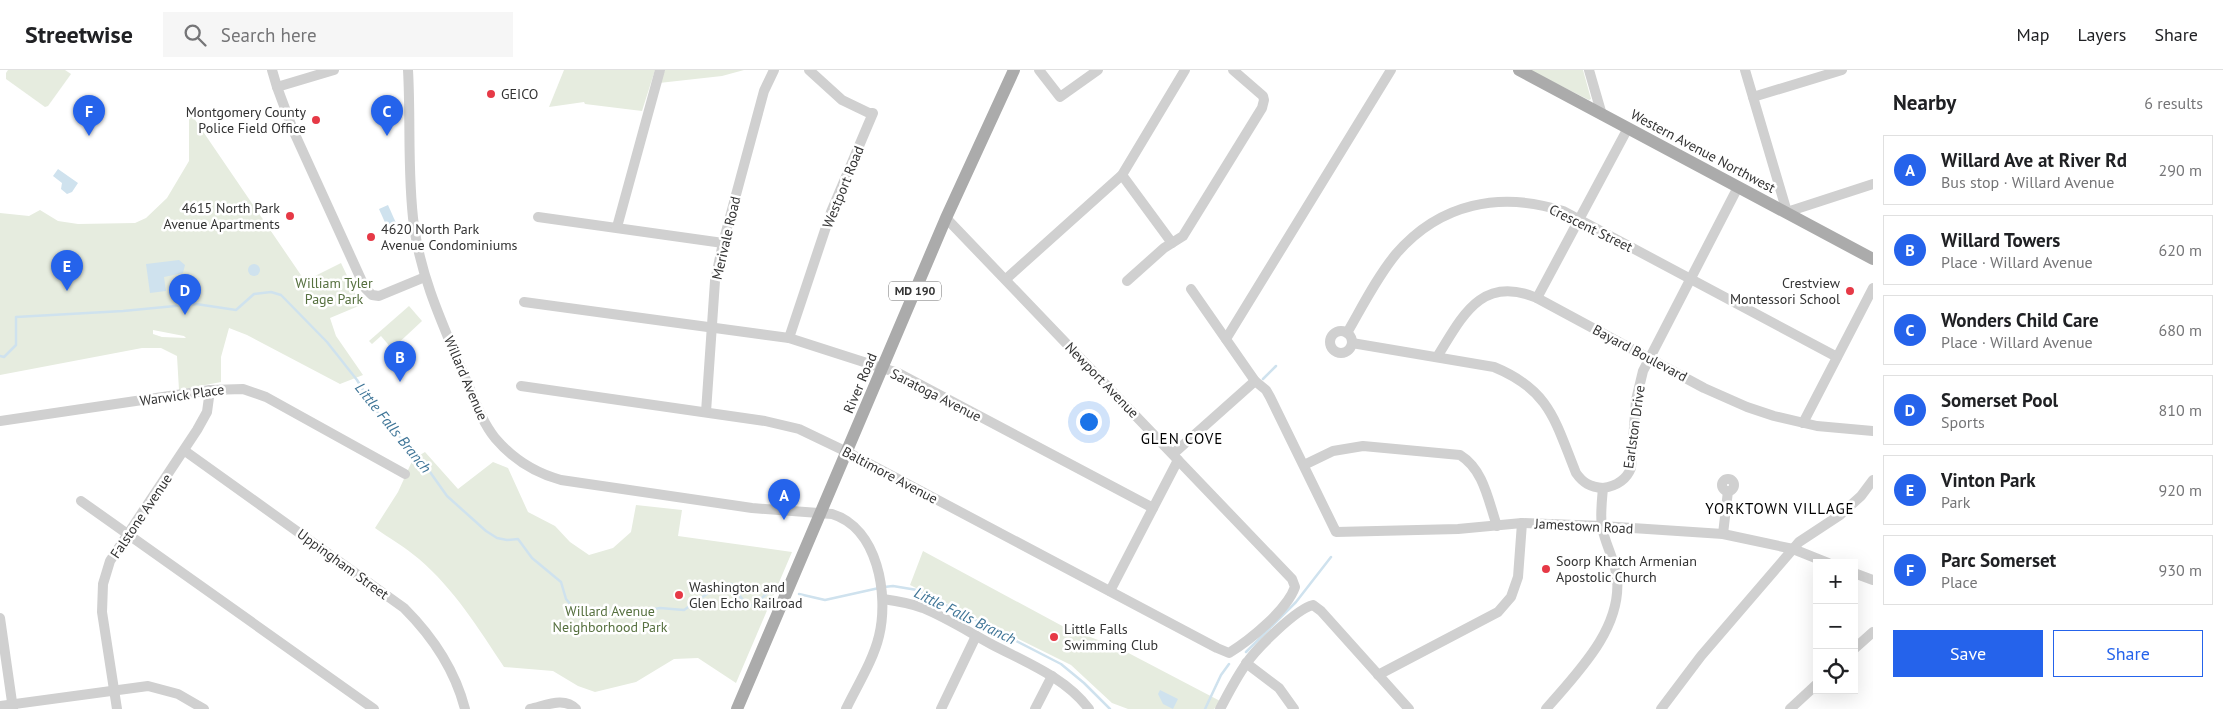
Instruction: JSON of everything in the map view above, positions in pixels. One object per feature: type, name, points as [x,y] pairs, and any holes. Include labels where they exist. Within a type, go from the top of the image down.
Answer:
[{"type":"main road","name":"River Road","points":[[738,709],[946,218],[1014,70]]},
{"type":"main road","name":"Western Avenue Northwest","points":[[1519,70],[1873,258]]},
{"type":"street","points":[[272,70],[276,87],[293,130],[365,288],[372,295],[379,296],[425,277]]},
{"type":"street","points":[[276,87],[334,70]]},
{"type":"street","name":"Willard Avenue","points":[[408,70],[411,123],[411,202],[418,249],[425,277],[448,337],[486,424],[504,448],[530,467],[555,479],[576,484],[752,508],[832,514],[843,517],[855,528],[868,545],[882,592]]},
{"type":"street","points":[[616,227],[660,70]]},
{"type":"street","name":"Merivale Road","points":[[706,412],[715,281],[723,243],[764,91],[774,70]]},
{"type":"street","name":"Westport Road","points":[[789,338],[832,212],[873,113],[869,113],[842,100],[809,70]]},
{"type":"street","points":[[1039,70],[1060,97],[1098,70]]},
{"type":"street","points":[[1006,279],[1122,175],[1185,70]]},
{"type":"street","points":[[1127,281],[1183,236],[1262,108],[1264,100],[1260,94],[1233,70]]},
{"type":"street","points":[[1226,339],[1392,70]]},
{"type":"street","points":[[1589,70],[1602,115]]},
{"type":"street","points":[[1745,70],[1787,212],[1873,184]]},
{"type":"street","points":[[1753,97],[1842,70]]},
{"type":"street","points":[[1537,298],[1628,128]]},
{"type":"street","points":[[1122,175],[1172,243]]},
{"type":"street","name":"Earlston Drive","points":[[1603,488],[1619,484],[1631,468],[1636,400],[1640,379],[1649,357],[1738,187]]},
{"type":"street","name":"Crescent Street","points":[[1347,333],[1387,267],[1422,229],[1446,215],[1484,203],[1516,201],[1551,207],[1579,219],[1837,357]]},
{"type":"street","points":[[538,217],[723,243]]},
{"type":"street","name":"Newport Avenue","points":[[946,218],[1292,579],[1295,587],[1292,594],[1250,638],[1229,653]]},
{"type":"street","points":[[1803,422],[1873,288]]},
{"type":"street","points":[[1191,289],[1255,381],[1266,390],[1304,464],[1333,451],[1357,446],[1460,454],[1471,462],[1478,472],[1497,526]]},
{"type":"street","name":"Bayard Boulevard","points":[[1437,357],[1464,314],[1482,298],[1510,291],[1537,298],[1704,388],[1747,407],[1803,422],[1839,429],[1873,431]]},
{"type":"street","name":"Saratoga Avenue","points":[[524,302],[789,338],[898,373],[1153,508]]},
{"type":"street","points":[[1340,331],[1347,333],[1351,337],[1352,343],[1349,350],[1342,353],[1334,351],[1330,346],[1333,334],[1340,331]]},
{"type":"street","points":[[1352,343],[1494,367],[1512,374],[1530,385],[1553,414],[1580,479],[1586,484],[1603,488],[1602,526],[1617,577],[1617,595],[1613,614],[1588,658],[1546,709]]},
{"type":"street","points":[[1110,591],[1153,508],[1175,457],[1255,381]]},
{"type":"street","name":"Baltimore Avenue","points":[[521,386],[706,412],[799,428],[1229,653]]},
{"type":"street","name":"Warwick Place","points":[[0,421],[210,390],[242,389],[266,397],[405,474]]},
{"type":"street","name":"Falstone Avenue","points":[[117,709],[102,597],[105,572],[127,534],[185,450],[207,412],[210,390]]},
{"type":"street","name":"Uppingham Street","points":[[185,450],[404,608],[427,633],[446,663],[465,709]]},
{"type":"street","name":"Jamestown Road","points":[[1304,464],[1336,532],[1458,529],[1522,523],[1602,526],[1724,534],[1793,549],[1818,559]]},
{"type":"street","points":[[1661,709],[1701,656],[1793,549],[1808,534],[1840,515],[1851,506],[1873,480]]},
{"type":"street","points":[[1724,534],[1728,491]]},
{"type":"street","points":[[81,501],[374,709]]},
{"type":"street","points":[[1378,675],[1498,612],[1511,597],[1518,577],[1522,523]]},
{"type":"street","points":[[1858,574],[1873,580]]},
{"type":"street","points":[[846,709],[875,649],[882,622],[882,592],[902,602],[923,608],[1052,676],[1070,688],[1089,709]]},
{"type":"street","points":[[1220,709],[1246,663],[1293,617],[1305,607],[1313,605],[1321,611],[1408,709]]},
{"type":"street","points":[[0,618],[13,707]]},
{"type":"street","points":[[1855,649],[1873,632]]},
{"type":"street","points":[[940,709],[976,636]]},
{"type":"street","points":[[1246,663],[1279,688],[1294,709]]},
{"type":"street","points":[[1036,709],[1052,676]]},
{"type":"street","points":[[0,706],[13,707],[148,686],[178,694],[204,709]]},
{"type":"street","points":[[1790,709],[1813,688]]},
{"type":"street","points":[[530,709],[560,702],[572,704],[576,709]]},
{"type":"green space","points":[[8,70],[65,70],[71,74],[48,106],[45,107],[6,79]]},
{"type":"green space","points":[[564,70],[655,70],[642,111],[585,104],[584,102],[549,107]]},
{"type":"green space","points":[[665,70],[744,70],[722,76],[659,83]]},
{"type":"green space","points":[[1529,70],[1583,70],[1591,99],[1589,100]]},
{"type":"green space","name":"William Tyler Page Park","points":[[189,111],[305,281],[341,263],[361,305],[330,318],[336,336],[363,375],[340,384],[247,335],[229,328],[221,357],[221,382],[179,390],[177,356],[161,348],[142,348],[0,375],[0,213],[29,216],[40,210],[58,221],[78,224],[135,223],[146,218],[167,198],[189,161]],"holes":[[[153,330],[186,338],[162,337],[153,334]]]},
{"type":"green space","points":[[409,306],[422,321],[392,349],[381,336],[372,344],[369,341]]},
{"type":"green space","name":"Willard Avenue Neighborhood Park","points":[[425,452],[458,489],[493,462],[508,468],[528,512],[555,526],[570,542],[589,555],[613,548],[631,532],[636,505],[682,510],[678,536],[792,552],[736,683],[698,658],[674,659],[636,682],[595,692],[578,686],[553,671],[504,667],[444,583],[414,555],[375,528],[398,492],[413,459]]},
{"type":"green space","name":"Little Falls Swimming Club","points":[[923,551],[1066,628],[1117,647],[1222,702],[1214,709],[1128,709],[1112,703],[1071,665],[910,585]]},
{"type":"water","points":[[58,169],[78,183],[72,192],[67,194],[61,189],[62,183],[53,176]]},
{"type":"water","points":[[388,205],[396,223],[387,227],[379,209]]},
{"type":"water","points":[[179,260],[185,265],[183,273],[164,277],[166,291],[150,293],[146,264]]},
{"type":"water","points":[[252,264],[256,264],[260,270],[256,276],[252,276],[248,272],[248,268]]},
{"type":"water","points":[[1160,690],[1178,699],[1173,709],[1163,704],[1158,694]]},
{"type":"waterway","name":"Little Falls Branch","points":[[0,356],[4,357],[16,345],[16,317],[123,311],[196,304],[236,310],[254,294],[271,292],[281,295],[327,342],[357,380],[374,408],[425,465],[447,496],[486,531],[497,538],[507,540],[518,539],[532,558],[561,582],[566,599],[578,613],[587,617],[621,610],[638,612],[660,608],[684,610],[721,584],[732,584],[744,601],[754,606],[769,591],[775,588]]},
{"type":"waterway","points":[[1263,379],[1276,366]]},
{"type":"waterway","points":[[1246,652],[1296,602],[1331,557]]},
{"type":"waterway","name":"Little Falls Branch","points":[[884,587],[893,586],[917,590],[1061,664],[1084,683],[1110,709]]},
{"type":"waterway","name":"Little Falls Branch","points":[[799,594],[825,600],[879,588]]},
{"type":"waterway","points":[[1205,709],[1221,675],[1229,664]]},
{"type":"place","name":"GEICO","points":[[491,94]]},
{"type":"place","name":"Montgomery County Police Field Office","points":[[316,120]]},
{"type":"place","name":"Parc Somerset","points":[[89,136]]},
{"type":"place","name":"Wonders Child Care","points":[[387,136]]},
{"type":"place","name":"4615 North Park Avenue Apartments","points":[[290,216]]},
{"type":"place","name":"4620 North Park Avenue Condominiums","points":[[371,237]]},
{"type":"place","name":"Vinton Park","points":[[67,291]]},
{"type":"place","name":"Crestview Montessori School","points":[[1850,291]]},
{"type":"place","name":"Somerset Pool","points":[[185,315]]},
{"type":"place","name":"Willard Towers","points":[[400,382]]},
{"type":"place","name":"Willard Ave at River Rd","points":[[784,520]]},
{"type":"place","name":"Soorp Khatch Armenian Apostolic Church","points":[[1546,569]]},
{"type":"place","name":"Washington and Glen Echo Railroad","points":[[679,595]]},
{"type":"place","name":"Little Falls Swimming Club","points":[[1054,637]]},
{"type":"district","name":"GLEN COVE","points":[[1182,439]]},
{"type":"district","name":"YORKTOWN VILLAGE","points":[[1780,509]]}]
